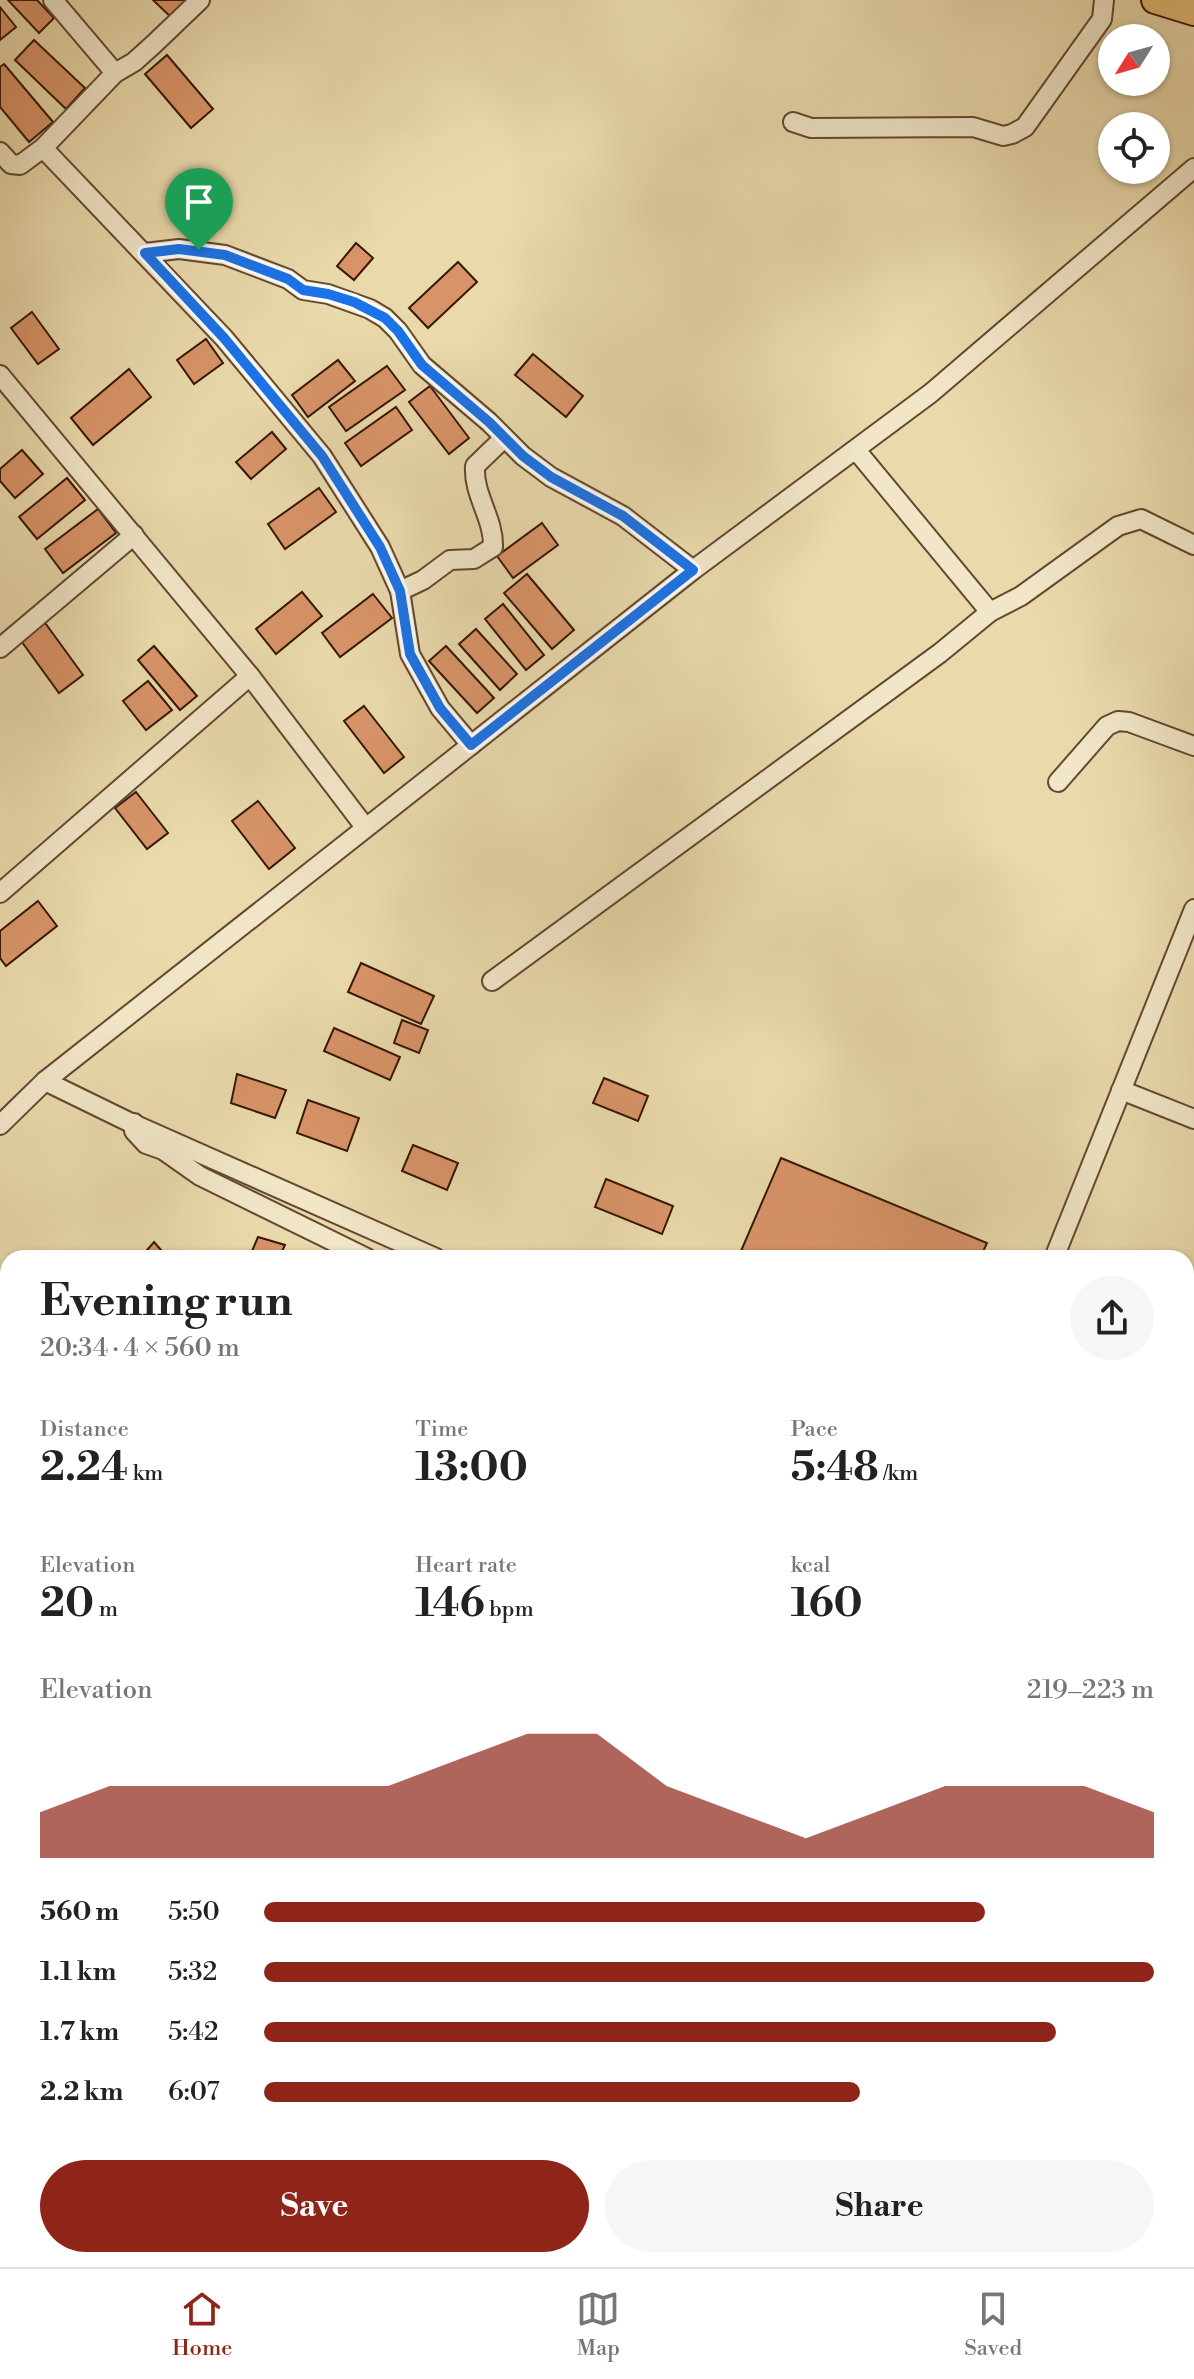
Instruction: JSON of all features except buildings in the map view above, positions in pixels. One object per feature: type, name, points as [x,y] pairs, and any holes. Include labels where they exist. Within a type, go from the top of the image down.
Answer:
[{"type":"highway","points":[[1155,0],[1194,12]]},
{"type":"street","points":[[53,0],[115,73]]},
{"type":"street","points":[[0,152],[11,164],[20,165],[43,148],[115,73],[134,62],[200,0]]},
{"type":"street","points":[[793,122],[811,128],[973,127],[1003,136],[1012,134],[1025,127],[1102,19],[1104,0]]},
{"type":"street","points":[[43,148],[224,338],[322,456],[380,547],[400,591],[410,654],[440,708],[471,745]]},
{"type":"street","points":[[0,1125],[45,1081],[365,827],[693,570],[931,393],[1194,168]]},
{"type":"street","points":[[145,253],[179,249],[225,255],[288,279],[303,290],[328,294],[370,309],[398,331],[422,365],[489,422],[523,456],[551,477],[623,516],[693,570]]},
{"type":"street","points":[[4,388],[134,535],[250,676],[365,827]]},
{"type":"street","points":[[400,591],[423,580],[450,560],[474,559],[493,547],[490,525],[474,482],[475,466],[504,438]]},
{"type":"street","points":[[856,450],[990,612]]},
{"type":"street","points":[[492,981],[940,653],[990,612],[1021,596],[1118,526],[1141,519],[1194,545]]},
{"type":"street","points":[[0,648],[134,535]]},
{"type":"street","points":[[0,893],[250,676]]},
{"type":"street","points":[[1058,782],[1107,726],[1118,721],[1129,722],[1194,746]]},
{"type":"street","points":[[1057,1250],[1194,909]]},
{"type":"street","points":[[45,1081],[418,1250]]},
{"type":"street","points":[[1121,1090],[1194,1119]]},
{"type":"street","points":[[134,1123],[134,1131],[146,1144],[163,1150],[200,1176],[351,1250]]},
{"type":"route","points":[[199,250],[225,255],[288,279],[303,290],[354,302],[385,318],[422,365],[489,422],[523,456],[551,477],[623,516],[693,570],[471,745],[440,708],[410,654],[400,591],[380,547],[322,456],[224,338],[145,253],[199,250]]}]
